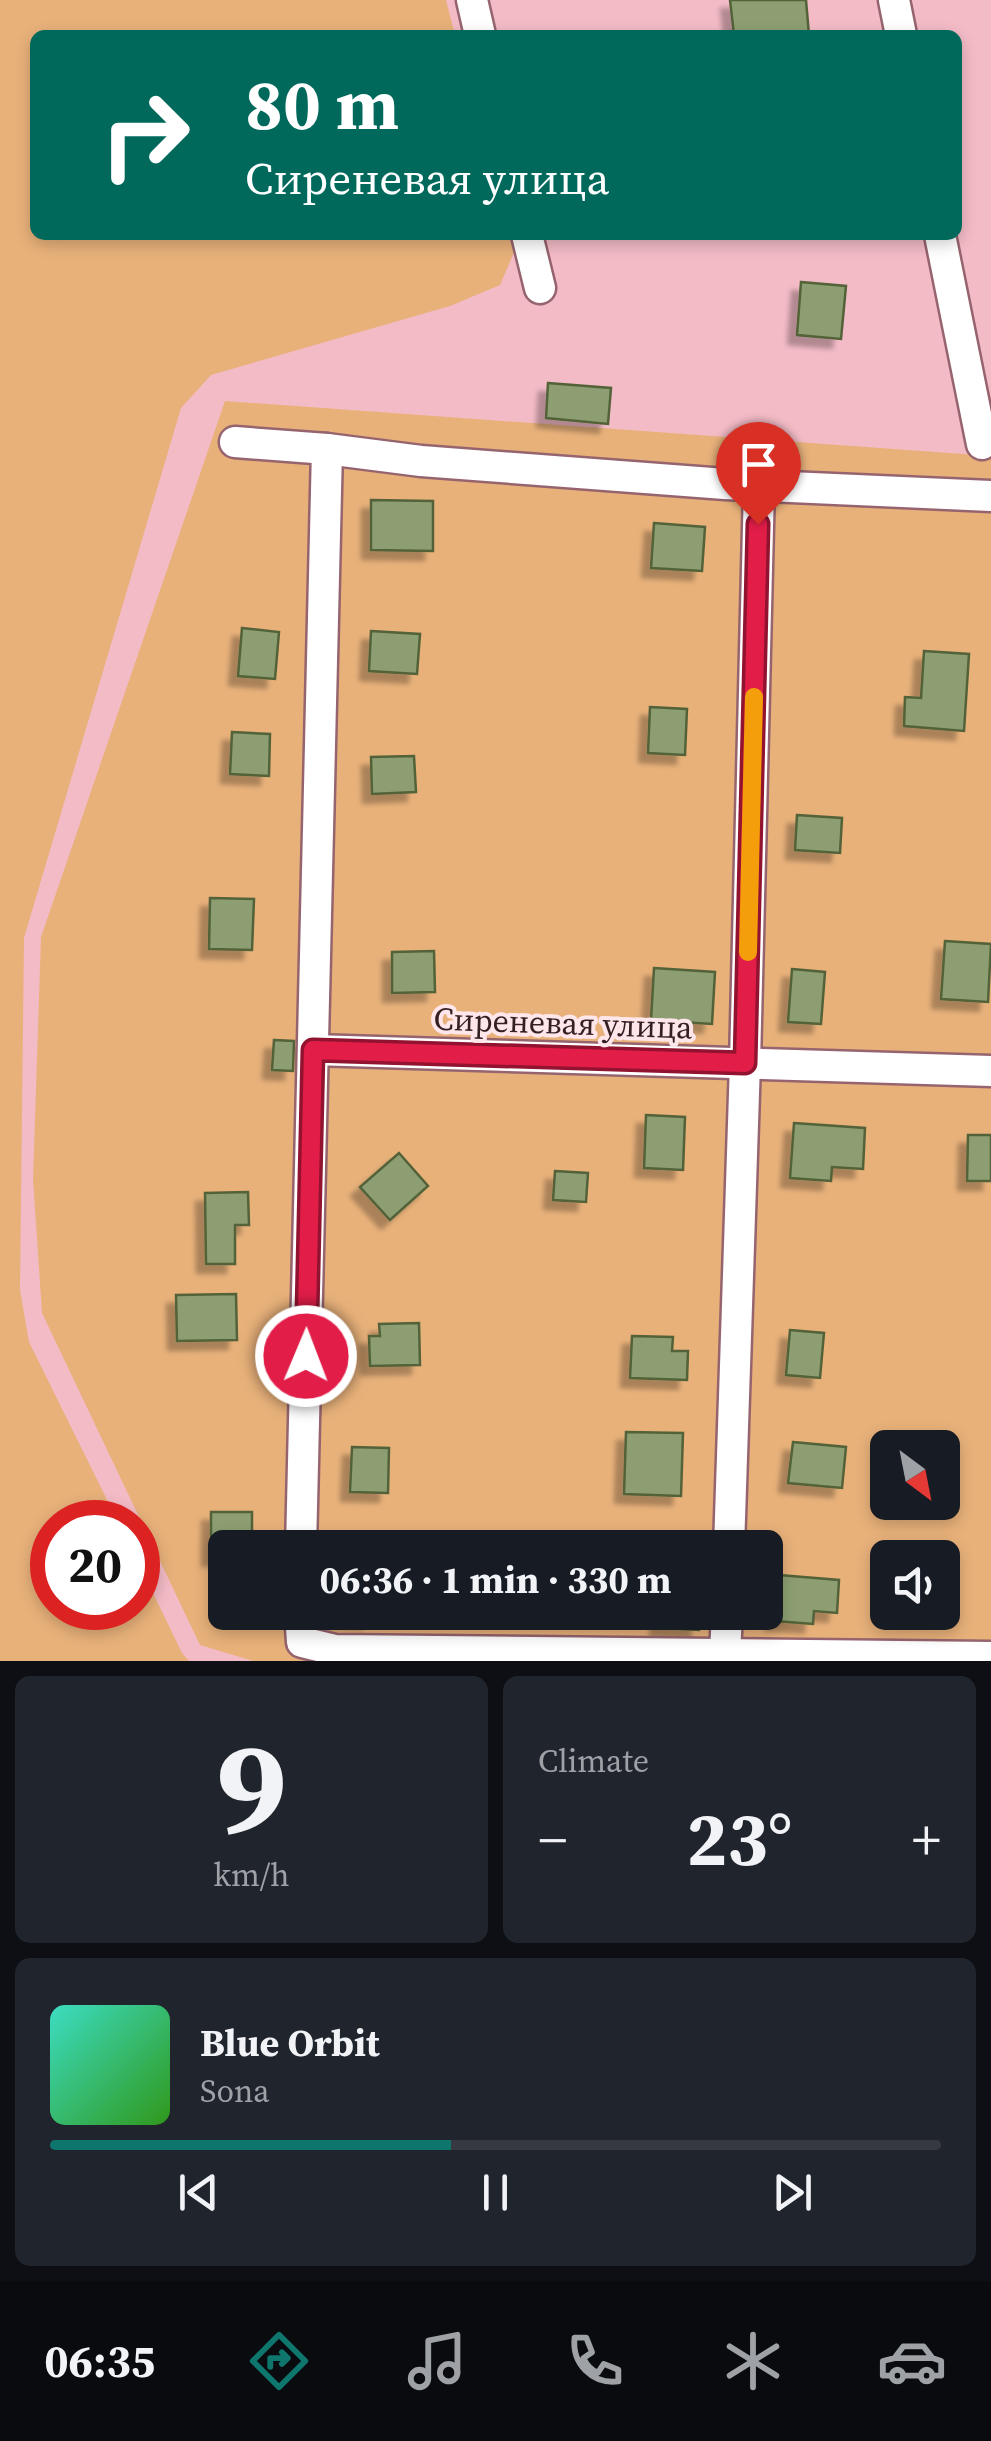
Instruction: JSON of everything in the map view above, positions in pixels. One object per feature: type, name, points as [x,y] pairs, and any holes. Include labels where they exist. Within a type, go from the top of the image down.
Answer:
[{"type":"street","points":[[472,0],[479,30]]},
{"type":"street","points":[[894,0],[900,30]]},
{"type":"street","points":[[528,240],[540,288]]},
{"type":"street","points":[[941,240],[982,444]]},
{"type":"street","points":[[236,442],[421,461],[759,486],[991,496]]},
{"type":"street","points":[[301,1530],[327,449]]},
{"type":"street","points":[[730,1530],[759,486]]},
{"type":"street","name":"Сиреневая улица","points":[[313,1050],[991,1071]]},
{"type":"street","points":[[301,1630],[302,1642],[335,1650],[991,1657]]},
{"type":"street","points":[[726,1654],[727,1630]]},
{"type":"shaded area","points":[[0,0],[446,0],[454,30],[30,30],[30,240],[512,240],[515,250],[500,285],[450,306],[211,375],[181,408],[24,938],[20,1290],[29,1342],[107,1500],[30,1500],[30,1630],[160,1630],[160,1608],[189,1661],[0,1661]]},
{"type":"shaded area","points":[[225,401],[991,456],[991,1661],[253,1661],[200,1645],[160,1561],[160,1500],[131,1500],[42,1313],[33,1179],[41,937]]},
{"type":"building","points":[[730,0],[806,0],[809,30],[733,30]]},
{"type":"building","points":[[801,282],[846,286],[841,339],[797,335]]},
{"type":"building","points":[[548,383],[611,388],[608,424],[546,418]]},
{"type":"building","points":[[371,500],[433,501],[433,551],[371,550]]},
{"type":"building","points":[[654,523],[705,527],[702,571],[651,568]]},
{"type":"building","points":[[242,628],[279,632],[275,679],[238,676]]},
{"type":"building","points":[[371,631],[420,634],[417,674],[369,671]]},
{"type":"building","points":[[924,651],[969,654],[964,731],[904,726],[905,697],[921,698]]},
{"type":"building","points":[[650,707],[687,709],[685,755],[648,753]]},
{"type":"building","points":[[232,732],[270,734],[269,776],[230,774]]},
{"type":"building","points":[[414,756],[416,792],[372,794],[371,757]]},
{"type":"building","points":[[797,815],[842,818],[840,853],[795,850]]},
{"type":"building","points":[[210,898],[254,899],[252,950],[209,949]]},
{"type":"building","points":[[945,941],[991,944],[988,1002],[941,999]]},
{"type":"building","points":[[434,951],[435,992],[392,993],[392,952]]},
{"type":"building","points":[[654,968],[715,972],[712,1024],[651,1020]]},
{"type":"building","points":[[792,969],[825,972],[821,1024],[788,1022]]},
{"type":"building","points":[[274,1040],[294,1041],[293,1071],[272,1070]]},
{"type":"building","points":[[646,1115],[685,1117],[683,1170],[644,1168]]},
{"type":"building","points":[[794,1123],[865,1128],[863,1169],[832,1167],[831,1181],[790,1178]]},
{"type":"building","points":[[968,1135],[991,1135],[991,1181],[967,1181]]},
{"type":"building","points":[[399,1153],[428,1186],[390,1220],[360,1187]]},
{"type":"building","points":[[555,1171],[588,1173],[586,1202],[553,1200]]},
{"type":"building","points":[[248,1192],[249,1225],[235,1225],[235,1264],[206,1264],[205,1193]]},
{"type":"building","points":[[236,1294],[237,1340],[177,1341],[176,1295]]},
{"type":"building","points":[[419,1323],[420,1365],[370,1366],[369,1336],[380,1336],[379,1324]]},
{"type":"building","points":[[790,1330],[824,1333],[820,1378],[786,1375]]},
{"type":"building","points":[[632,1336],[673,1337],[672,1351],[688,1351],[687,1380],[630,1378]]},
{"type":"building","points":[[626,1432],[683,1433],[681,1496],[624,1494]]},
{"type":"building","points":[[793,1442],[846,1447],[842,1488],[788,1483]]},
{"type":"building","points":[[352,1447],[389,1448],[388,1493],[350,1492]]},
{"type":"building","points":[[211,1512],[252,1512],[252,1530],[211,1530]]},
{"type":"building","points":[[783,1575],[839,1580],[837,1613],[814,1611],[813,1624],[783,1622]]},
{"type":"slow traffic","points":[[748,952],[754,697]]},
{"type":"route","points":[[306,1356],[313,1050],[745,1063],[758,524]]}]
